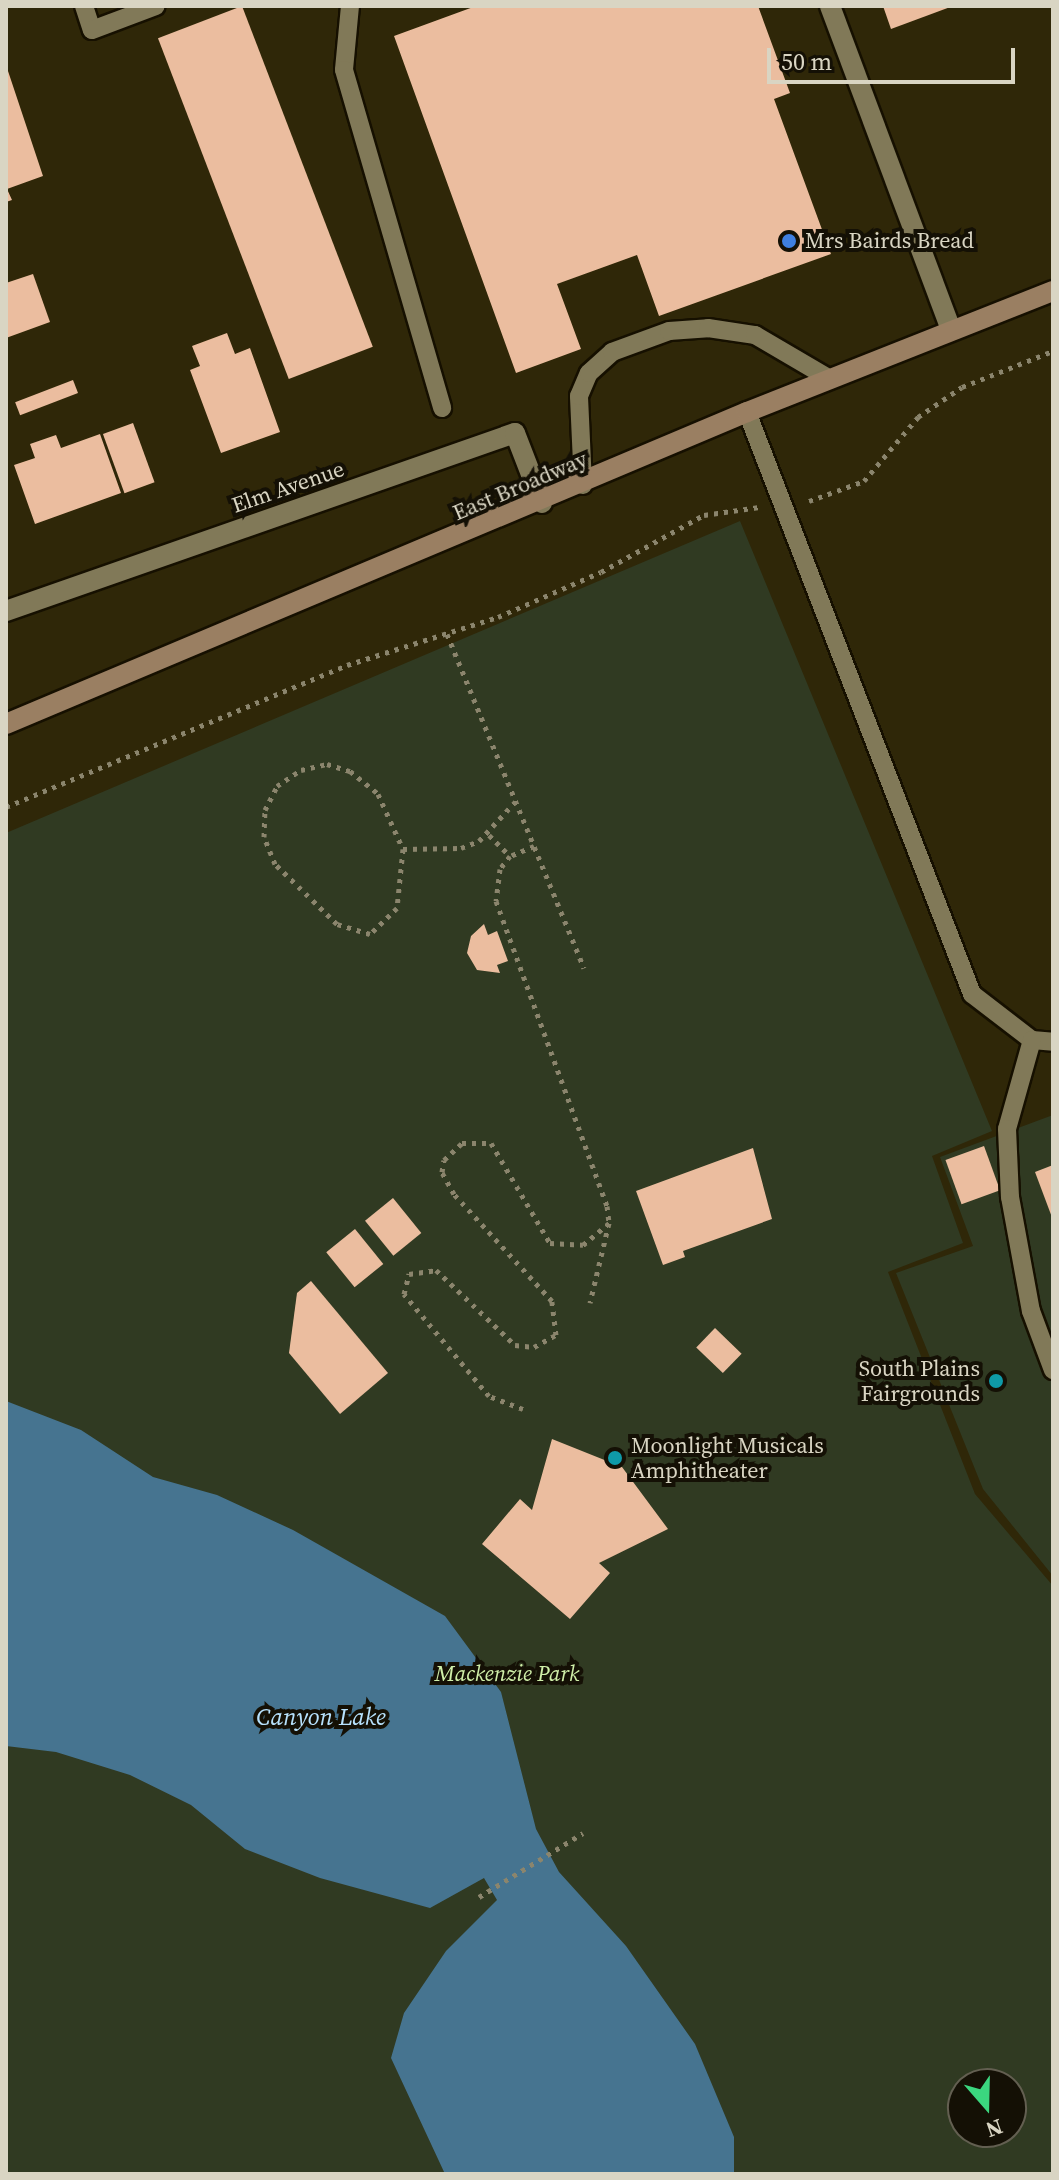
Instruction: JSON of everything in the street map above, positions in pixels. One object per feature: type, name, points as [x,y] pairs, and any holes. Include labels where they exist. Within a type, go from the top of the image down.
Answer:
[{"type":"main road","name":"East Broadway","points":[[6,724],[542,503],[747,412],[1053,291]]},
{"type":"street","points":[[830,6],[951,330]]},
{"type":"street","name":"Elm Avenue","points":[[6,611],[515,433],[542,503]]},
{"type":"lane","points":[[84,6],[92,30],[156,6]]},
{"type":"lane","points":[[350,6],[344,70],[442,408]]},
{"type":"lane","points":[[583,485],[579,396],[589,373],[612,352],[669,331],[708,328],[755,335],[830,379]]},
{"type":"lane","points":[[747,412],[972,994],[1032,1040],[1053,1042]]},
{"type":"lane","points":[[1032,1040],[1007,1129],[1010,1197],[1031,1311],[1053,1370]]},
{"type":"path","points":[[6,807],[347,665],[447,634],[601,572],[704,515],[783,505],[849,492],[939,401],[1053,351]]},
{"type":"path","points":[[447,634],[584,968]]},
{"type":"path","points":[[313,765],[340,767],[378,794],[403,849],[390,920],[358,935],[337,924],[275,864],[264,837],[265,810],[287,778],[313,765]]},
{"type":"path","points":[[403,849],[461,848],[489,835],[516,801]]},
{"type":"path","points":[[489,835],[510,856]]},
{"type":"path","points":[[534,846],[510,856],[495,884],[496,901],[609,1223],[590,1303]]},
{"type":"path","points":[[523,1409],[489,1396],[404,1294],[409,1274],[436,1270],[515,1345],[534,1347],[556,1335],[552,1301],[454,1194],[442,1172],[444,1160],[462,1143],[491,1143],[550,1243],[583,1245],[609,1223]]},
{"type":"path","points":[[479,1897],[583,1833]]},
{"type":"green space","name":"Mackenzie Park","points":[[740,521],[992,1131],[932,1156],[963,1243],[888,1272],[975,1494],[1053,1586],[1053,2174],[6,2174],[6,833]]},
{"type":"green space","name":"South Plains Fairgrounds","points":[[1053,1115],[1053,1576],[983,1489],[896,1273],[973,1246],[940,1157]]},
{"type":"water","name":"Canyon Lake","points":[[6,1401],[81,1430],[153,1477],[217,1495],[293,1530],[445,1616],[501,1692],[536,1829],[559,1872],[626,1946],[695,2044],[734,2137],[734,2174],[445,2174],[391,2058],[404,2013],[446,1951],[497,1900],[484,1878],[430,1908],[320,1878],[245,1849],[191,1805],[130,1775],[56,1752],[6,1746]]},
{"type":"building","points":[[242,6],[373,347],[289,379],[158,38]]},
{"type":"building","points":[[476,6],[758,6],[790,93],[774,99],[831,254],[659,316],[637,255],[557,284],[581,349],[516,373],[394,36]]},
{"type":"building","points":[[883,6],[953,6],[891,29]]},
{"type":"building","points":[[6,65],[43,176],[7,189],[12,200],[6,202]]},
{"type":"building","points":[[33,274],[50,322],[6,338],[6,283]]},
{"type":"building","points":[[227,333],[235,354],[250,348],[280,432],[221,453],[190,370],[200,366],[192,346]]},
{"type":"building","points":[[73,380],[78,393],[20,415],[15,402]]},
{"type":"building","points":[[133,423],[155,482],[124,493],[103,434]]},
{"type":"building","points":[[100,434],[121,493],[35,524],[14,465],[35,458],[30,444],[56,435],[61,448]]},
{"type":"building","points":[[484,924],[488,935],[497,931],[508,961],[497,965],[500,973],[477,970],[467,953],[471,936]]},
{"type":"building","points":[[984,1146],[1000,1190],[962,1204],[945,1160]]},
{"type":"building","points":[[753,1148],[772,1219],[683,1251],[685,1257],[663,1265],[636,1191]]},
{"type":"building","points":[[1053,1165],[1053,1220],[1035,1172]]},
{"type":"building","points":[[393,1198],[421,1233],[393,1256],[365,1221]]},
{"type":"building","points":[[355,1229],[383,1264],[355,1287],[326,1252]]},
{"type":"building","points":[[311,1281],[388,1373],[340,1414],[289,1353],[297,1293]]},
{"type":"building","points":[[715,1328],[742,1354],[723,1373],[696,1347]]},
{"type":"building","points":[[552,1439],[622,1467],[668,1529],[599,1563],[610,1573],[570,1619],[482,1544],[520,1499],[532,1510]]},
{"type":"place","name":"Mrs Bairds Bread","points":[[789,241]]},
{"type":"place","name":"South Plains Fairgrounds","points":[[996,1381]]},
{"type":"place","name":"Moonlight Musicals Amphitheater","points":[[615,1458]]}]
